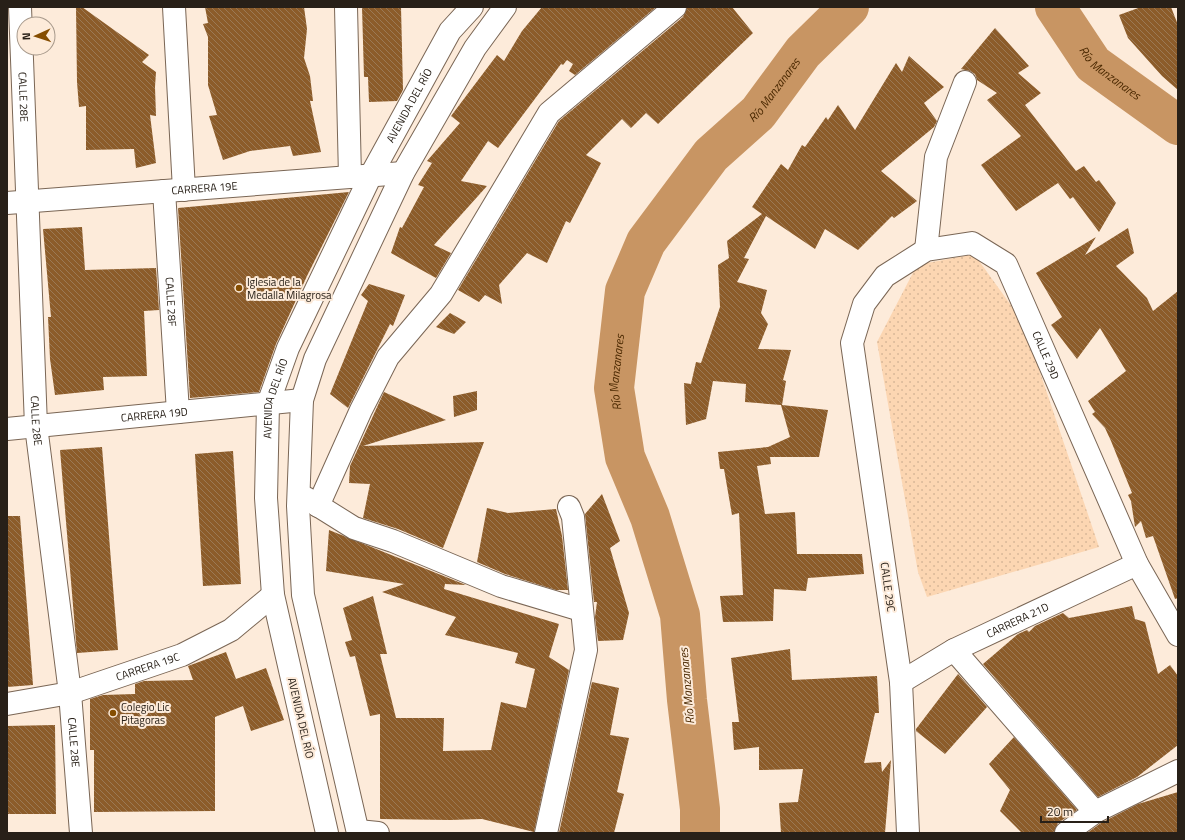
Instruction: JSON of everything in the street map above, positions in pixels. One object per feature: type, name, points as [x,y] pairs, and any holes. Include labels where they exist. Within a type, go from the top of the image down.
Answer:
[{"type":"street","name":"CALLE 28E","points":[[20,7],[17,202],[36,426],[70,693],[81,833]]},
{"type":"street","name":"CALLE 28F","points":[[174,7],[174,191],[178,412]]},
{"type":"street","points":[[346,7],[361,176]]},
{"type":"street","name":"AVENIDA DEL RÍO","points":[[327,833],[273,595],[266,498],[268,404],[288,348],[361,176],[450,31],[472,7]]},
{"type":"street","points":[[365,832],[303,594],[298,493],[302,400],[315,359],[403,172],[475,48],[505,7]]},
{"type":"street","points":[[318,506],[361,410],[388,357],[440,294],[549,113],[675,7]]},
{"type":"street","points":[[926,250],[936,157],[965,82]]},
{"type":"street","name":"CARRERA 19E","points":[[17,202],[403,172]]},
{"type":"street","name":"CALLE 29D","points":[[852,343],[864,304],[885,276],[926,250],[972,243],[1006,264],[1137,564],[1178,635]]},
{"type":"street","name":"CALLE 29C","points":[[852,343],[901,682],[908,833]]},
{"type":"street","name":"CARRERA 19D","points":[[7,429],[302,400]]},
{"type":"street","points":[[298,493],[354,528],[393,541],[501,586],[581,610]]},
{"type":"street","points":[[546,833],[586,650],[573,517],[569,507]]},
{"type":"street","name":"CARRERA 21D","points":[[901,682],[954,650],[1137,564]]},
{"type":"street","name":"CARRERA 19C","points":[[7,704],[70,693],[182,655],[231,630],[273,595]]},
{"type":"street","points":[[954,650],[1095,812]]},
{"type":"street","points":[[1066,833],[1095,812],[1178,770]]},
{"type":"shaded area","points":[[974,254],[1023,322],[1099,547],[927,597],[918,572],[877,342],[917,265]]},
{"type":"building","points":[[76,7],[82,7],[149,55],[142,62],[156,72],[156,116],[150,115],[156,163],[136,168],[134,149],[86,150],[86,106],[79,107],[77,82]]},
{"type":"building","points":[[205,7],[304,7],[307,29],[304,58],[310,76],[313,101],[310,101],[321,152],[293,156],[290,146],[250,151],[223,160],[209,116],[217,115],[208,85],[208,37],[203,24],[208,23]]},
{"type":"building","points":[[362,7],[401,7],[403,90],[397,101],[369,102],[368,77],[364,77]]},
{"type":"building","points":[[542,7],[656,7],[575,75],[569,71],[573,64],[567,60],[563,65],[561,64],[498,148],[488,141],[461,181],[487,186],[434,245],[451,253],[436,278],[391,253],[400,227],[402,228],[424,187],[418,185],[432,163],[427,161],[460,123],[451,116],[497,55],[504,61],[522,31]]},
{"type":"building","points":[[687,7],[732,7],[753,33],[658,124],[646,113],[631,128],[622,119],[586,155],[601,163],[570,223],[566,221],[547,263],[527,253],[499,285],[502,304],[485,295],[479,302],[458,290],[559,121],[683,17]]},
{"type":"building","points":[[1141,7],[1171,7],[1178,25],[1178,90],[1162,76],[1128,38],[1119,15]]},
{"type":"building","points":[[995,28],[1029,66],[1018,73],[1041,93],[1025,105],[1076,171],[1084,166],[1096,182],[1099,180],[1116,203],[1099,232],[1073,197],[1070,199],[1058,183],[1016,211],[981,165],[1021,136],[987,100],[997,93],[977,80],[975,74],[961,69]]},
{"type":"building","points":[[909,56],[944,87],[924,103],[937,121],[934,127],[881,171],[917,201],[894,218],[892,216],[858,250],[825,229],[815,249],[766,216],[744,258],[749,259],[737,282],[767,290],[761,313],[768,324],[758,349],[791,350],[783,380],[786,381],[782,405],[828,410],[819,457],[770,457],[771,464],[757,466],[765,514],[795,512],[797,554],[862,554],[864,574],[808,578],[806,591],[774,589],[773,621],[723,622],[720,596],[743,595],[739,513],[732,515],[724,469],[720,469],[718,452],[768,447],[790,437],[781,405],[745,402],[746,384],[713,381],[706,419],[686,425],[684,383],[691,384],[696,362],[701,363],[720,307],[718,265],[729,258],[727,241],[762,214],[752,207],[781,164],[788,170],[802,145],[805,147],[826,117],[828,120],[838,105],[855,130],[896,63],[902,72]]},
{"type":"building","name":"Iglesia de la Medalla Milagrosa","points":[[349,192],[307,276],[276,344],[259,392],[190,398],[178,208]]},
{"type":"building","points":[[82,227],[85,270],[156,268],[159,310],[144,311],[147,376],[103,377],[104,390],[55,395],[50,359],[48,317],[51,317],[43,229]]},
{"type":"building","points":[[1128,228],[1134,253],[1116,266],[1147,298],[1153,311],[1178,291],[1178,598],[1175,599],[1153,536],[1146,538],[1141,521],[1135,527],[1131,501],[1128,495],[1132,493],[1105,428],[1092,414],[1095,412],[1088,401],[1126,371],[1100,328],[1077,359],[1051,325],[1062,317],[1036,273],[1096,237],[1085,255]]},
{"type":"building","points":[[369,284],[405,295],[393,326],[390,324],[348,408],[330,394],[368,301],[361,295]]},
{"type":"building","points":[[450,313],[466,322],[454,334],[436,327]]},
{"type":"building","points":[[477,391],[477,410],[454,417],[453,396]]},
{"type":"building","points":[[384,392],[446,420],[363,446],[484,442],[443,548],[398,529],[363,518],[370,484],[349,483],[350,466]]},
{"type":"building","points":[[102,447],[118,650],[77,653],[60,450]]},
{"type":"building","points":[[233,451],[241,584],[203,586],[195,454]]},
{"type":"building","points":[[602,494],[620,541],[610,548],[629,613],[623,640],[598,641],[595,617],[597,602],[594,602],[585,514]]},
{"type":"building","points":[[487,508],[508,513],[556,509],[562,536],[568,590],[556,590],[505,574],[477,562]]},
{"type":"building","points":[[7,516],[20,516],[33,685],[7,687]]},
{"type":"building","points":[[329,530],[466,585],[445,584],[444,589],[559,624],[549,657],[569,670],[534,832],[482,819],[380,819],[380,714],[370,716],[355,656],[350,657],[345,642],[352,640],[343,608],[373,596],[387,654],[380,654],[396,718],[444,718],[443,751],[491,750],[501,702],[526,708],[535,669],[515,663],[518,653],[445,635],[456,617],[382,592],[404,584],[326,571]]},
{"type":"building","points":[[1132,606],[1135,619],[1145,622],[1158,674],[1170,665],[1178,676],[1178,745],[1137,777],[1098,797],[983,664],[1018,634],[1027,630],[1029,632],[1035,626],[1063,613],[1069,618]]},
{"type":"building","points":[[790,649],[792,680],[877,676],[879,713],[875,713],[864,763],[881,762],[882,772],[891,760],[885,833],[781,833],[779,803],[798,802],[803,769],[759,770],[759,747],[734,750],[732,722],[739,722],[731,658]]},
{"type":"building","points":[[226,652],[236,679],[266,668],[284,720],[251,731],[243,706],[215,717],[215,811],[94,812],[94,750],[90,750],[90,699],[103,695],[135,694],[135,684],[144,681],[193,680],[188,666]]},
{"type":"building","points":[[958,674],[987,707],[945,754],[916,731],[916,729]]},
{"type":"building","points":[[592,682],[619,688],[610,735],[629,738],[617,792],[624,794],[614,833],[559,833]]},
{"type":"building","points":[[55,725],[56,814],[7,814],[7,726]]},
{"type":"building","points":[[1014,737],[1077,810],[1058,823],[1054,833],[1022,833],[1000,811],[1010,790],[989,764]]},
{"type":"building","points":[[1178,792],[1178,833],[1087,833],[1101,823],[1138,804]]},
{"type":"waterway","name":"Río Manzanares","points":[[700,833],[700,809],[687,700],[680,615],[650,517],[625,457],[614,388],[625,291],[646,242],[711,155],[758,113],[803,52],[849,7]]},
{"type":"waterway","name":"Río Manzanares","points":[[1055,7],[1093,64],[1178,125]]},
{"type":"place","name":"Iglesia de la Medalla Milagrosa","points":[[239,288]]},
{"type":"place","name":"Colegio Lic Pitagoras","points":[[113,713]]}]
